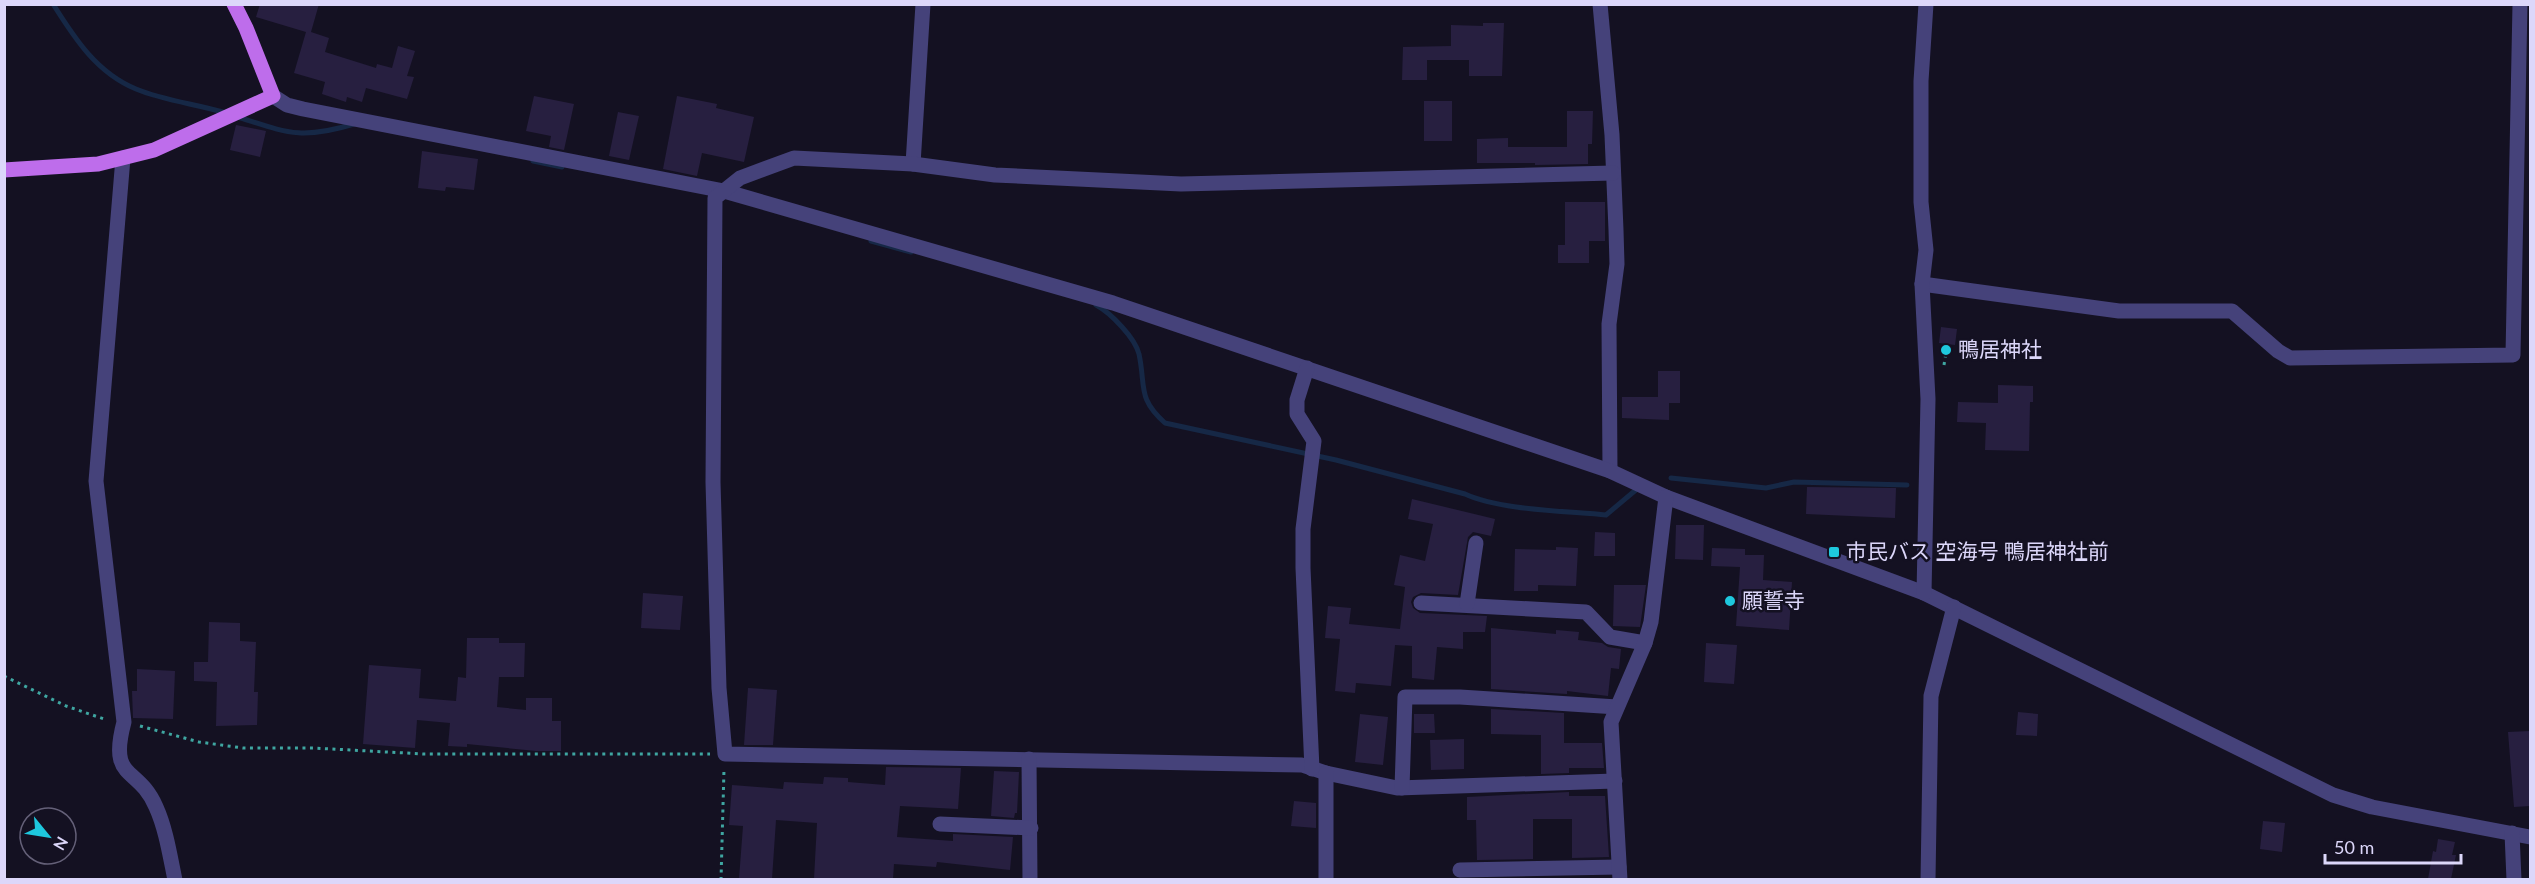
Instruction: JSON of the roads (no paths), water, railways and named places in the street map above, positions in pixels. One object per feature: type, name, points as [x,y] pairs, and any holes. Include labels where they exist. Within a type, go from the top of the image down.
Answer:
[{"type":"main road","points":[[4,170],[72,167],[154,150],[273,96],[234,4]]},
{"type":"street","points":[[913,164],[923,4]]},
{"type":"street","points":[[1600,4],[1612,135],[1617,264],[1609,324],[1610,471]]},
{"type":"street","points":[[1924,593],[1928,399],[1922,284],[1926,250],[1921,202],[1921,81],[1926,4]]},
{"type":"street","points":[[1922,284],[2119,311],[2232,311],[2278,351],[2290,358],[2513,355],[2520,4]]},
{"type":"street","points":[[273,96],[287,105],[303,109],[720,194],[1113,303],[1610,471],[1666,497],[1924,593],[2333,795],[2372,807],[2530,837]]},
{"type":"street","points":[[123,158],[96,481],[124,722],[119,739],[119,756],[125,772],[151,797],[157,809],[175,879]]},
{"type":"street","points":[[1613,173],[1181,184],[995,175],[913,164],[794,158],[740,178],[720,194],[713,482],[719,688],[725,754],[1302,765],[1319,771],[1402,788],[1615,781]]},
{"type":"street","points":[[1307,368],[1298,400],[1297,414],[1314,441],[1303,530],[1303,568],[1326,879]]},
{"type":"street","points":[[1460,870],[1619,873],[1611,722],[1645,643],[1651,622],[1658,582],[1666,497]]},
{"type":"street","points":[[1467,604],[1476,543]]},
{"type":"street","points":[[1421,603],[1586,612],[1610,637],[1645,643]]},
{"type":"street","points":[[1928,879],[1931,696],[1954,608]]},
{"type":"street","points":[[1402,788],[1406,697],[1460,697],[1617,707]]},
{"type":"street","points":[[1029,759],[1030,879]]},
{"type":"street","points":[[940,824],[1031,828]]},
{"type":"street","points":[[2512,833],[2514,879]]},
{"type":"waterway","points":[[53,4],[88,54],[122,82],[158,97],[226,113]]},
{"type":"waterway","points":[[238,117],[270,127],[307,133],[354,124]]},
{"type":"waterway","points":[[533,161],[562,167]]},
{"type":"waterway","points":[[871,241],[911,252]]},
{"type":"waterway","points":[[1096,305],[1115,320],[1133,341],[1139,354],[1146,399],[1165,423],[1336,460],[1514,507],[1606,515],[1637,489]]},
{"type":"waterway","points":[[1671,478],[1766,488],[1794,482],[1907,485]]},
{"type":"place","name":"鴨居神社","points":[[1946,350]]},
{"type":"place","name":"市民バス 空海号 鴨居神社前","points":[[1834,552]]},
{"type":"place","name":"願誓寺","points":[[1730,601]]}]
